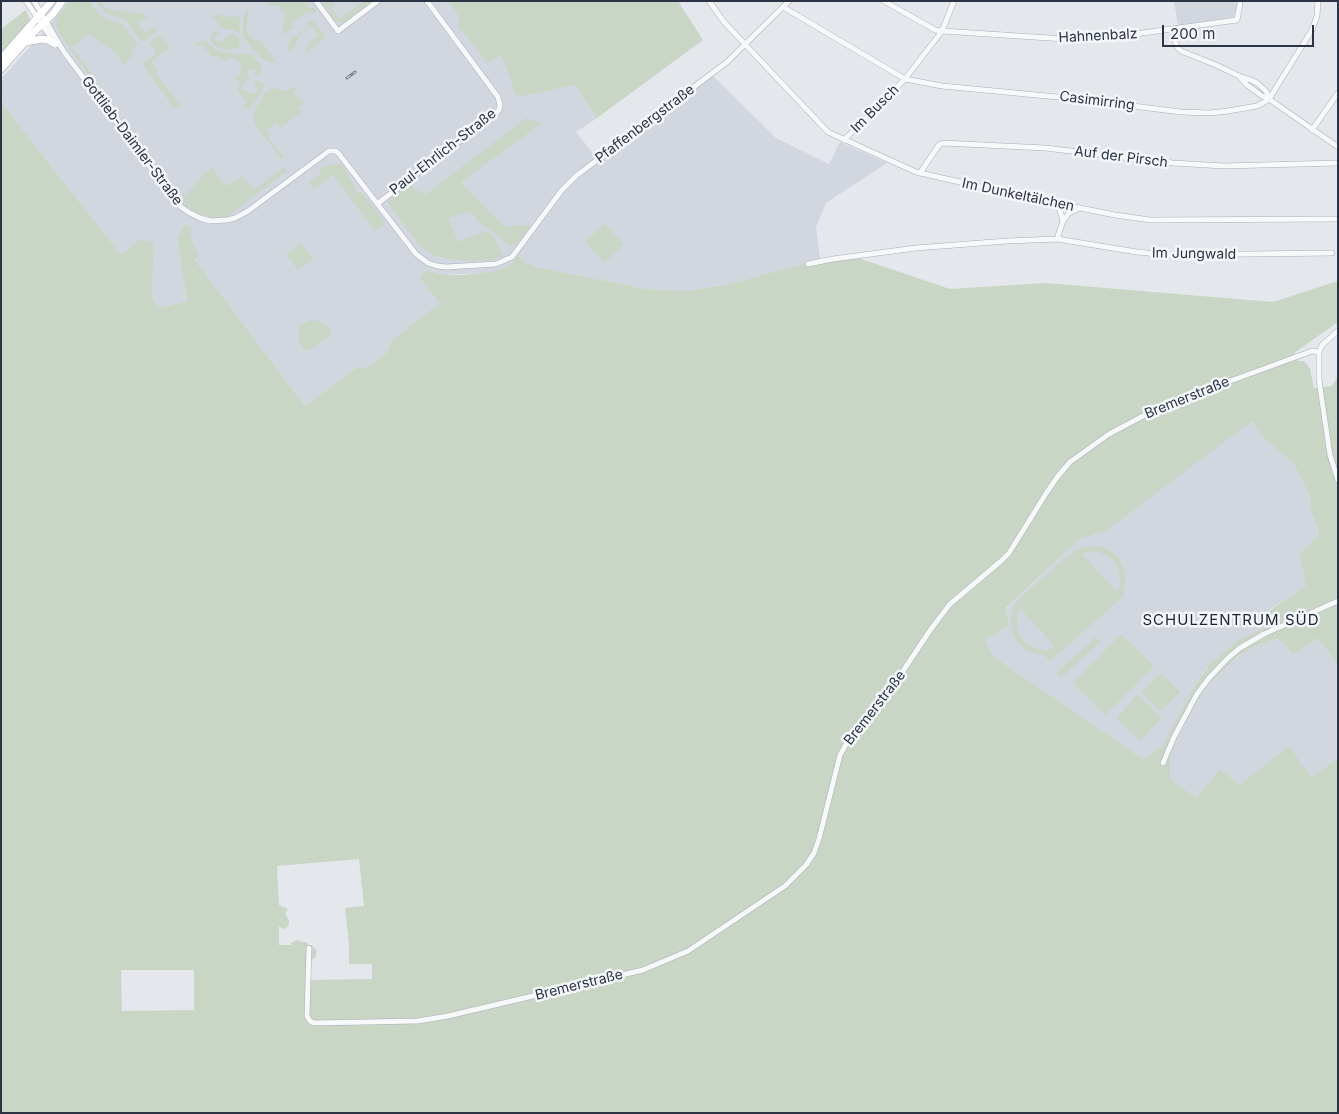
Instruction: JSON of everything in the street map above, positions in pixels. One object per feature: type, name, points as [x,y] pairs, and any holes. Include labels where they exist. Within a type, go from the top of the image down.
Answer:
[{"type":"main road","points":[[1,69],[25,42],[42,19],[52,1]]},
{"type":"main road","points":[[1,59],[62,1]]},
{"type":"main road","points":[[25,42],[42,39],[55,44]]},
{"type":"street","points":[[26,1],[42,19]]},
{"type":"street","points":[[34,1],[42,19]]},
{"type":"street","points":[[316,1],[338,31],[378,1]]},
{"type":"street","name":"Paul-Ehrlich-Straße","points":[[377,204],[499,110],[500,101],[498,97],[427,1]]},
{"type":"street","name":"Im Dunkeltälchen","points":[[709,1],[724,22],[823,128],[844,140],[920,173],[1079,208],[1161,221],[1338,219]]},
{"type":"street","name":"Hahnenbalz","points":[[884,1],[935,30],[1064,39],[1114,38],[1236,20],[1240,4]]},
{"type":"street","points":[[905,79],[942,31],[954,1]]},
{"type":"street","points":[[1269,99],[1312,30],[1317,16],[1318,1]]},
{"type":"street","name":"Pfaffenbergstraße","points":[[377,204],[416,254],[428,263],[446,267],[496,264],[512,256],[562,190],[576,176],[727,62],[786,3]]},
{"type":"street","name":"Casimirring","points":[[786,3],[905,79],[942,86],[1196,113],[1244,109],[1263,104],[1269,99]]},
{"type":"street","name":"Gottlieb-Daimler-Straße","points":[[42,19],[55,44],[64,52]]},
{"type":"street","name":"Gottlieb-Daimler-Straße","points":[[42,19],[64,52],[164,186],[188,212],[200,218],[223,221],[242,215],[329,151],[336,151],[339,154],[377,204]]},
{"type":"street","points":[[1172,29],[1176,47],[1181,51],[1239,76],[1247,85],[1262,96],[1338,147]]},
{"type":"street","name":"Im Busch","points":[[844,140],[905,79]]},
{"type":"street","points":[[1312,130],[1338,93]]},
{"type":"street","name":"Auf der Pirsch","points":[[920,173],[939,145],[943,143],[1045,148],[1173,164],[1224,166],[1338,164]]},
{"type":"street","points":[[1052,202],[1060,210],[1063,221]]},
{"type":"street","points":[[1057,239],[1063,221],[1069,213],[1079,208]]},
{"type":"street","name":"Im Jungwald","points":[[808,264],[833,259],[924,248],[1057,239],[1167,255],[1332,253]]},
{"type":"street","points":[[1338,331],[1322,345],[1319,352],[1319,380],[1330,455],[1338,480]]},
{"type":"street","name":"Bremerstraße","points":[[309,948],[307,1013],[310,1021],[314,1024],[418,1021],[448,1016],[643,970],[688,951],[785,886],[806,865],[814,853],[819,839],[840,754],[856,728],[899,677],[950,604],[1009,552],[1047,492],[1070,462],[1109,434],[1162,406],[1304,354],[1319,352]]},
{"type":"street","points":[[1163,763],[1174,737],[1197,694],[1229,657],[1259,637],[1338,601]]},
{"type":"shaded area","points":[[68,1],[481,1],[517,96],[575,85],[597,118],[576,132],[600,162],[713,76],[776,138],[829,164],[840,142],[887,163],[826,203],[816,227],[820,259],[730,284],[686,291],[646,289],[537,267],[526,263],[513,262],[496,271],[481,273],[444,275],[426,270],[419,277],[441,303],[392,340],[386,354],[370,366],[355,369],[305,406],[195,260],[199,256],[190,235],[177,240],[187,301],[159,308],[152,297],[154,242],[139,241],[121,255],[1,102],[1,79]]},
{"type":"shaded area","points":[[1174,1],[1238,1],[1234,17],[1178,26]]},
{"type":"shaded area","points":[[1252,420],[1265,439],[1293,463],[1311,498],[1310,509],[1319,529],[1318,535],[1299,555],[1306,585],[1268,611],[1275,623],[1238,640],[1207,666],[1162,746],[1143,759],[993,656],[985,640],[1009,625],[1006,609],[1080,539],[1106,531]]},
{"type":"shaded area","points":[[1318,638],[1338,666],[1338,758],[1311,777],[1289,747],[1239,785],[1220,769],[1196,798],[1170,778],[1171,750],[1179,733],[1209,684],[1224,668],[1238,656],[1274,639],[1284,643],[1293,655]]},
{"type":"green space","points":[[69,1],[89,1],[104,18],[122,24],[138,45],[133,49],[132,55],[124,65],[115,52],[89,34],[72,47],[99,84],[96,85],[56,27],[58,16]]},
{"type":"green space","points":[[95,1],[100,1],[106,9],[144,14],[147,17],[138,24],[145,33],[154,27],[157,31],[146,40],[140,40],[126,21],[107,14]]},
{"type":"green space","points":[[273,1],[304,1],[310,9],[314,7],[317,11],[312,14],[309,11],[291,23],[294,28],[283,34],[285,16],[278,6],[268,5]]},
{"type":"green space","points":[[322,1],[332,1],[335,6],[331,9],[339,19],[364,1],[373,1],[343,23],[335,21]]},
{"type":"green space","points":[[449,1],[678,1],[703,40],[597,118],[575,85],[517,97],[501,55],[487,63],[462,30],[459,31],[458,15]]},
{"type":"green space","points":[[249,8],[246,31],[253,40],[261,41],[277,63],[270,63],[263,59],[245,39],[243,35],[243,20]]},
{"type":"green space","points":[[26,10],[30,19],[29,23],[1,56],[1,29]]},
{"type":"green space","points":[[215,14],[228,17],[238,16],[240,20],[239,33],[220,26],[213,16]]},
{"type":"green space","points":[[313,21],[324,36],[324,39],[306,53],[308,44],[315,37],[319,36],[311,26],[298,36],[296,46],[288,52],[290,40],[308,27],[306,23]]},
{"type":"green space","points":[[213,32],[220,33],[215,37],[217,41],[221,42],[232,33],[238,37],[240,45],[238,48],[228,50],[217,47],[210,38]]},
{"type":"green space","points":[[160,35],[169,47],[151,62],[158,72],[156,74],[180,105],[175,109],[142,64],[157,53],[149,43]]},
{"type":"green space","points":[[202,41],[218,51],[251,55],[260,63],[262,67],[261,73],[255,76],[255,70],[249,69],[247,71],[249,78],[242,88],[255,94],[258,89],[254,85],[255,81],[260,81],[264,85],[264,88],[250,107],[246,109],[242,107],[247,103],[237,90],[239,83],[236,79],[237,76],[241,75],[242,66],[237,60],[228,58],[226,62],[220,57],[212,57],[202,44],[198,47],[198,43]]},
{"type":"green space","points":[[298,85],[294,92],[304,103],[299,108],[302,112],[280,128],[276,123],[266,130],[270,135],[268,137],[284,157],[281,159],[255,124],[254,112],[265,93],[272,88],[286,91]]},
{"type":"green space","points":[[1,102],[121,255],[139,240],[154,242],[152,297],[159,308],[187,301],[177,240],[185,224],[192,227],[190,235],[199,256],[195,260],[305,406],[355,369],[370,366],[386,354],[392,340],[440,303],[419,277],[426,270],[444,275],[464,275],[496,271],[513,262],[518,255],[526,263],[537,267],[646,289],[686,291],[730,284],[820,259],[819,264],[858,258],[950,289],[1046,283],[1273,302],[1338,281],[1338,322],[1294,353],[1298,361],[1304,361],[1310,369],[1314,388],[1332,386],[1338,376],[1338,666],[1318,638],[1293,655],[1284,643],[1274,639],[1238,656],[1209,684],[1179,733],[1171,750],[1170,778],[1196,798],[1220,769],[1239,785],[1289,746],[1311,777],[1338,758],[1338,1113],[1,1113]],"holes":[[[1252,421],[1265,439],[1293,463],[1311,498],[1310,509],[1319,530],[1318,535],[1299,555],[1306,585],[1268,612],[1275,623],[1238,640],[1207,666],[1208,668],[1196,683],[1162,746],[1143,759],[993,656],[985,640],[1009,625],[1006,608],[1080,539],[1106,531]],[[359,859],[364,906],[345,908],[349,964],[372,964],[372,979],[310,980],[311,960],[315,958],[317,951],[311,945],[308,945],[307,942],[297,940],[291,943],[292,945],[279,945],[279,926],[283,929],[286,928],[289,920],[285,914],[288,909],[279,905],[277,866]],[[121,970],[194,970],[194,1010],[122,1011]]]},
{"type":"green space","points":[[526,118],[542,123],[461,182],[504,226],[531,225],[517,244],[508,246],[497,234],[481,225],[471,211],[448,218],[458,242],[484,231],[492,235],[503,256],[492,260],[468,261],[449,259],[434,255],[420,246],[387,202],[409,185],[425,195]]},
{"type":"green space","points":[[342,164],[356,191],[363,194],[385,223],[375,231],[333,175],[314,189],[309,182],[322,173],[319,169],[329,165]]},
{"type":"green space","points":[[284,167],[287,171],[227,217],[209,217],[187,207],[182,201],[202,176],[212,168],[226,185],[230,185],[242,176],[254,190]]},
{"type":"green space","points":[[605,224],[624,245],[604,263],[585,242]]},
{"type":"green space","points":[[301,243],[313,259],[298,270],[286,254]]},
{"type":"green space","points":[[317,320],[330,329],[331,334],[309,351],[303,348],[298,340],[298,332],[302,324]]},
{"type":"green space","points":[[1090,546],[1100,547],[1118,557],[1126,576],[1123,592],[1125,595],[1050,661],[1044,655],[1026,650],[1017,642],[1011,623],[1012,613],[1020,598],[1074,551]],"holes":[[[1090,551],[1099,552],[1114,561],[1120,577],[1120,585],[1117,592],[1082,554]],[[1020,608],[1055,647],[1047,650],[1037,649],[1028,645],[1022,639],[1017,623],[1017,615]]]},
{"type":"green space","points":[[1121,634],[1154,666],[1105,715],[1073,683]]},
{"type":"green space","points":[[1096,637],[1100,642],[1061,678],[1056,673]]},
{"type":"green space","points":[[1161,673],[1180,692],[1161,711],[1141,692]]},
{"type":"green space","points":[[1138,694],[1162,718],[1140,741],[1116,718]]},
{"type":"railway","points":[[347,78],[355,72]]},
{"type":"district","name":"SCHULZENTRUM SÜD","points":[[1231,620]]}]
